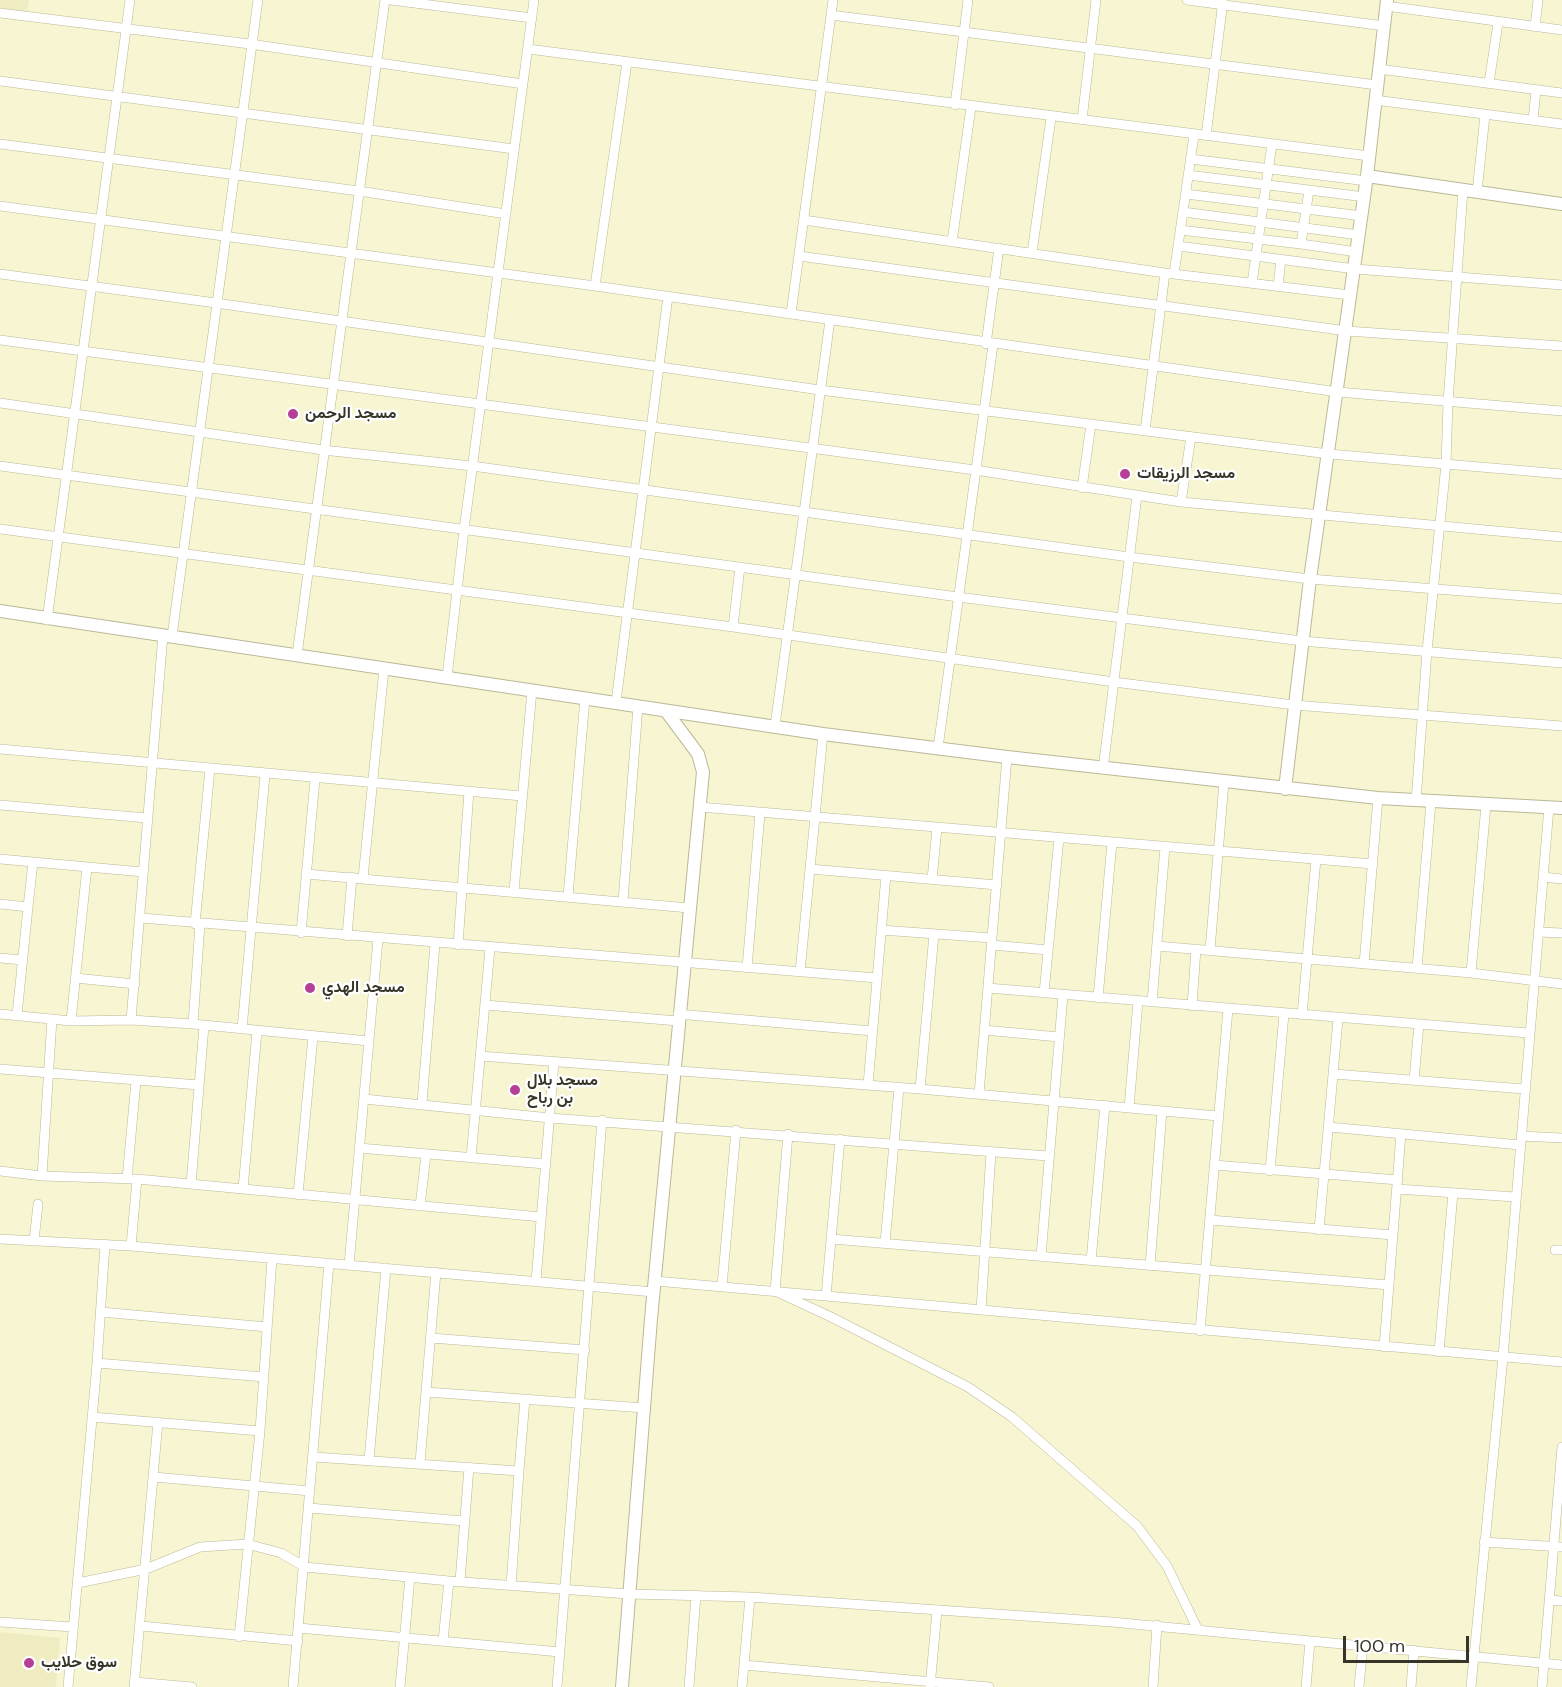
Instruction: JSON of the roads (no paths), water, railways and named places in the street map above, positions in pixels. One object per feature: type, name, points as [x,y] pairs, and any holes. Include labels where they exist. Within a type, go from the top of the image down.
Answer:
[{"type":"street","points":[[47,620],[130,0]]},
{"type":"street","points":[[131,1020],[152,764],[167,636],[184,554],[250,44],[258,0]]},
{"type":"street","points":[[297,655],[385,0]]},
{"type":"street","points":[[391,0],[532,18]]},
{"type":"street","points":[[447,677],[472,466],[534,0]]},
{"type":"street","points":[[791,314],[833,0]]},
{"type":"street","points":[[955,105],[969,0]]},
{"type":"street","points":[[1082,120],[1096,0]]},
{"type":"street","points":[[1187,0],[1384,26]]},
{"type":"street","points":[[1535,27],[1538,0]]},
{"type":"street","points":[[1206,136],[1223,3]]},
{"type":"street","points":[[1285,789],[1318,517],[1347,332],[1365,197],[1386,3],[1498,23],[1562,30]]},
{"type":"street","points":[[0,13],[250,44],[523,84]]},
{"type":"street","points":[[831,15],[1214,66],[1377,85]]},
{"type":"street","points":[[1489,83],[1498,23]]},
{"type":"street","points":[[528,49],[1051,118],[1369,156]]},
{"type":"street","points":[[595,286],[627,62]]},
{"type":"street","points":[[1379,69],[1562,93]]},
{"type":"street","points":[[0,81],[368,128],[514,150]]},
{"type":"street","points":[[1533,120],[1536,90]]},
{"type":"street","points":[[1375,100],[1562,124]]},
{"type":"street","points":[[952,242],[971,107]]},
{"type":"street","points":[[1477,192],[1485,115]]},
{"type":"street","points":[[1032,253],[1051,118]]},
{"type":"street","points":[[1145,431],[1162,306],[1178,246],[1194,135]]},
{"type":"street","points":[[0,144],[359,191],[506,214]]},
{"type":"street","points":[[1252,283],[1272,144]]},
{"type":"street","points":[[1191,159],[1463,190],[1562,204]]},
{"type":"street","points":[[1188,175],[1365,197]]},
{"type":"street","points":[[1301,244],[1309,190]]},
{"type":"street","points":[[1416,801],[1427,651],[1446,464],[1448,402],[1459,276],[1463,190]]},
{"type":"street","points":[[1186,194],[1362,216]]},
{"type":"street","points":[[1200,213],[1203,196]]},
{"type":"street","points":[[0,206],[668,296],[989,344],[1338,392],[1562,411]]},
{"type":"street","points":[[1183,212],[1359,235]]},
{"type":"street","points":[[804,220],[1169,273],[1350,296]]},
{"type":"street","points":[[1180,230],[1259,238],[1357,252]]},
{"type":"street","points":[[1178,246],[1355,268],[1562,285]]},
{"type":"street","points":[[938,748],[984,410],[999,248]]},
{"type":"street","points":[[799,256],[1347,332],[1562,346]]},
{"type":"street","points":[[1278,286],[1281,259]]},
{"type":"street","points":[[0,274],[820,390],[1329,454],[1562,474]]},
{"type":"street","points":[[616,702],[668,296]]},
{"type":"street","points":[[775,726],[830,320]]},
{"type":"street","points":[[0,340],[975,470],[1180,502],[1318,517],[1562,537]]},
{"type":"street","points":[[0,403],[76,412],[200,433],[323,450],[642,488],[1129,557],[1310,579],[1562,599]]},
{"type":"street","points":[[1082,488],[1091,424]]},
{"type":"street","points":[[1180,502],[1191,437]]},
{"type":"street","points":[[0,466],[958,597],[1302,641],[1562,663]]},
{"type":"street","points":[[1103,769],[1137,496]]},
{"type":"street","points":[[0,529],[1294,705],[1562,726]]},
{"type":"street","points":[[733,627],[740,567]]},
{"type":"street","points":[[0,611],[47,620],[638,705],[822,734],[1285,789],[1416,801],[1562,808]]},
{"type":"street","points":[[363,878],[384,669]]},
{"type":"street","points":[[514,891],[532,690]]},
{"type":"street","points":[[568,896],[585,698]]},
{"type":"street","points":[[623,901],[638,705]]},
{"type":"street","points":[[622,1687],[654,1286],[702,764],[666,711]]},
{"type":"street","points":[[801,972],[822,734]]},
{"type":"street","points":[[0,749],[265,775],[522,796]]},
{"type":"street","points":[[979,1094],[1007,757]]},
{"type":"street","points":[[193,1024],[197,924],[210,769]]},
{"type":"street","points":[[242,1029],[265,775]]},
{"type":"street","points":[[301,933],[315,779]]},
{"type":"street","points":[[1210,950],[1224,782]]},
{"type":"street","points":[[458,945],[469,791]]},
{"type":"street","points":[[1364,964],[1378,798]]},
{"type":"street","points":[[1417,968],[1431,802]]},
{"type":"street","points":[[0,805],[147,818]]},
{"type":"street","points":[[1471,973],[1486,805]]},
{"type":"street","points":[[699,807],[1373,864]]},
{"type":"street","points":[[1471,1687],[1503,1357],[1548,807]]},
{"type":"street","points":[[747,968],[760,813]]},
{"type":"street","points":[[932,879],[937,828]]},
{"type":"street","points":[[1044,993],[1059,838]]},
{"type":"street","points":[[1098,998],[1112,842]]},
{"type":"street","points":[[1152,1002],[1165,847]]},
{"type":"street","points":[[0,859],[143,872]]},
{"type":"street","points":[[1302,1016],[1316,859]]},
{"type":"street","points":[[17,1015],[33,862]]},
{"type":"street","points":[[70,1021],[87,867]]},
{"type":"street","points":[[810,869],[997,885]]},
{"type":"street","points":[[306,874],[463,886],[689,908]]},
{"type":"street","points":[[868,1085],[886,876]]},
{"type":"street","points":[[347,936],[352,877]]},
{"type":"street","points":[[1543,877],[1562,879]]},
{"type":"street","points":[[0,904],[28,907]]},
{"type":"street","points":[[141,918],[435,944],[877,978]]},
{"type":"street","points":[[881,930],[934,934],[1048,950]]},
{"type":"street","points":[[1538,932],[1562,933]]},
{"type":"street","points":[[920,1089],[934,934]]},
{"type":"street","points":[[349,1265],[378,939]]},
{"type":"street","points":[[422,1104],[435,944]]},
{"type":"street","points":[[1157,946],[1471,973],[1562,984]]},
{"type":"street","points":[[471,1158],[490,948]]},
{"type":"street","points":[[1192,1006],[1196,949]]},
{"type":"street","points":[[0,958],[23,960]]},
{"type":"street","points":[[75,978],[135,984]]},
{"type":"street","points":[[988,988],[1302,1016],[1528,1033]]},
{"type":"street","points":[[1041,1256],[1063,995]]},
{"type":"street","points":[[1129,1108],[1138,1001]]},
{"type":"street","points":[[485,1005],[872,1031]]},
{"type":"street","points":[[1200,1331],[1228,1009]]},
{"type":"street","points":[[0,1014],[70,1021],[131,1020],[193,1024],[369,1041]]},
{"type":"street","points":[[1270,1171],[1284,1014]]},
{"type":"street","points":[[42,1176],[52,1019]]},
{"type":"street","points":[[1319,1230],[1338,1019]]},
{"type":"street","points":[[1414,1080],[1419,1024]]},
{"type":"street","points":[[191,1184],[204,1026]]},
{"type":"street","points":[[243,1189],[257,1030]]},
{"type":"street","points":[[984,1030],[1059,1037]]},
{"type":"street","points":[[298,1195],[313,1036]]},
{"type":"street","points":[[480,1056],[920,1089],[1218,1116]]},
{"type":"street","points":[[536,1281],[554,1062]]},
{"type":"street","points":[[0,1069],[199,1085]]},
{"type":"street","points":[[1334,1074],[1524,1089]]},
{"type":"street","points":[[131,1246],[136,1081]]},
{"type":"street","points":[[885,1244],[899,1088]]},
{"type":"street","points":[[364,1099],[550,1118],[736,1130],[1048,1156]]},
{"type":"street","points":[[1091,1261],[1105,1106]]},
{"type":"street","points":[[1150,1266],[1162,1111]]},
{"type":"street","points":[[557,1687],[602,1120]]},
{"type":"street","points":[[1329,1127],[1401,1134],[1520,1140],[1562,1138]]},
{"type":"street","points":[[722,1286],[736,1130]]},
{"type":"street","points":[[776,1291],[788,1134]]},
{"type":"street","points":[[1384,1347],[1401,1134]]},
{"type":"street","points":[[826,1296],[840,1139]]},
{"type":"street","points":[[359,1148],[545,1164]]},
{"type":"street","points":[[981,1310],[991,1152]]},
{"type":"street","points":[[420,1206],[426,1155]]},
{"type":"street","points":[[1214,1165],[1324,1175],[1453,1193],[1515,1197]]},
{"type":"street","points":[[0,1171],[42,1176],[132,1179],[191,1184],[541,1217]]},
{"type":"street","points":[[1439,1352],[1453,1193]]},
{"type":"street","points":[[34,1241],[38,1204]]},
{"type":"street","points":[[1210,1220],[1393,1236]]},
{"type":"street","points":[[0,1239],[131,1246],[590,1286],[722,1286],[1562,1362]]},
{"type":"street","points":[[831,1239],[1389,1285]]},
{"type":"street","points":[[68,1687],[98,1363],[105,1244]]},
{"type":"street","points":[[239,1636],[260,1431],[272,1258]]},
{"type":"street","points":[[293,1687],[305,1567],[329,1263]]},
{"type":"street","points":[[369,1460],[386,1269]]},
{"type":"street","points":[[420,1463],[436,1272]]},
{"type":"street","points":[[776,1291],[968,1387],[1012,1417],[1137,1526],[1167,1566],[1198,1630]]},
{"type":"street","points":[[101,1312],[267,1327]]},
{"type":"street","points":[[431,1338],[585,1350]]},
{"type":"street","points":[[98,1363],[264,1377]]},
{"type":"street","points":[[427,1392],[644,1408]]},
{"type":"street","points":[[511,1586],[525,1399]]},
{"type":"street","points":[[92,1417],[260,1431]]},
{"type":"street","points":[[158,1422],[135,1684],[192,1687]]},
{"type":"street","points":[[1542,1687],[1549,1600],[1558,1547],[1562,1447]]},
{"type":"street","points":[[314,1457],[519,1471]]},
{"type":"street","points":[[460,1581],[469,1467]]},
{"type":"street","points":[[154,1477],[310,1491]]},
{"type":"street","points":[[309,1508],[464,1521]]},
{"type":"street","points":[[1484,1542],[1558,1547]]},
{"type":"street","points":[[78,1583],[146,1569],[200,1547],[247,1544],[281,1553],[305,1567],[449,1581],[629,1594],[750,1597],[1157,1625],[1562,1665]]},
{"type":"street","points":[[400,1687],[410,1577]]},
{"type":"street","points":[[443,1641],[449,1581]]},
{"type":"street","points":[[689,1687],[696,1595]]},
{"type":"street","points":[[742,1687],[750,1597]]},
{"type":"street","points":[[1549,1600],[1562,1601]]},
{"type":"street","points":[[931,1684],[937,1611]]},
{"type":"street","points":[[0,1622],[72,1627]]},
{"type":"street","points":[[1152,1687],[1157,1625]]},
{"type":"street","points":[[141,1626],[298,1641]]},
{"type":"street","points":[[299,1629],[560,1652]]},
{"type":"street","points":[[1306,1687],[1310,1641]]},
{"type":"street","points":[[1359,1687],[1363,1645]]},
{"type":"street","points":[[1411,1687],[1414,1650]]},
{"type":"street","points":[[744,1665],[931,1684],[989,1687]]},
{"type":"place","name":"مسجد الرحمن","points":[[293,414]]},
{"type":"place","name":"مسجد الرزيقات","points":[[1125,474]]},
{"type":"place","name":"مسجد الهدي","points":[[310,988]]},
{"type":"place","name":"مسجد بلال بن رباح","points":[[515,1090]]},
{"type":"place","name":"سوق حلايب","points":[[29,1663]]}]
